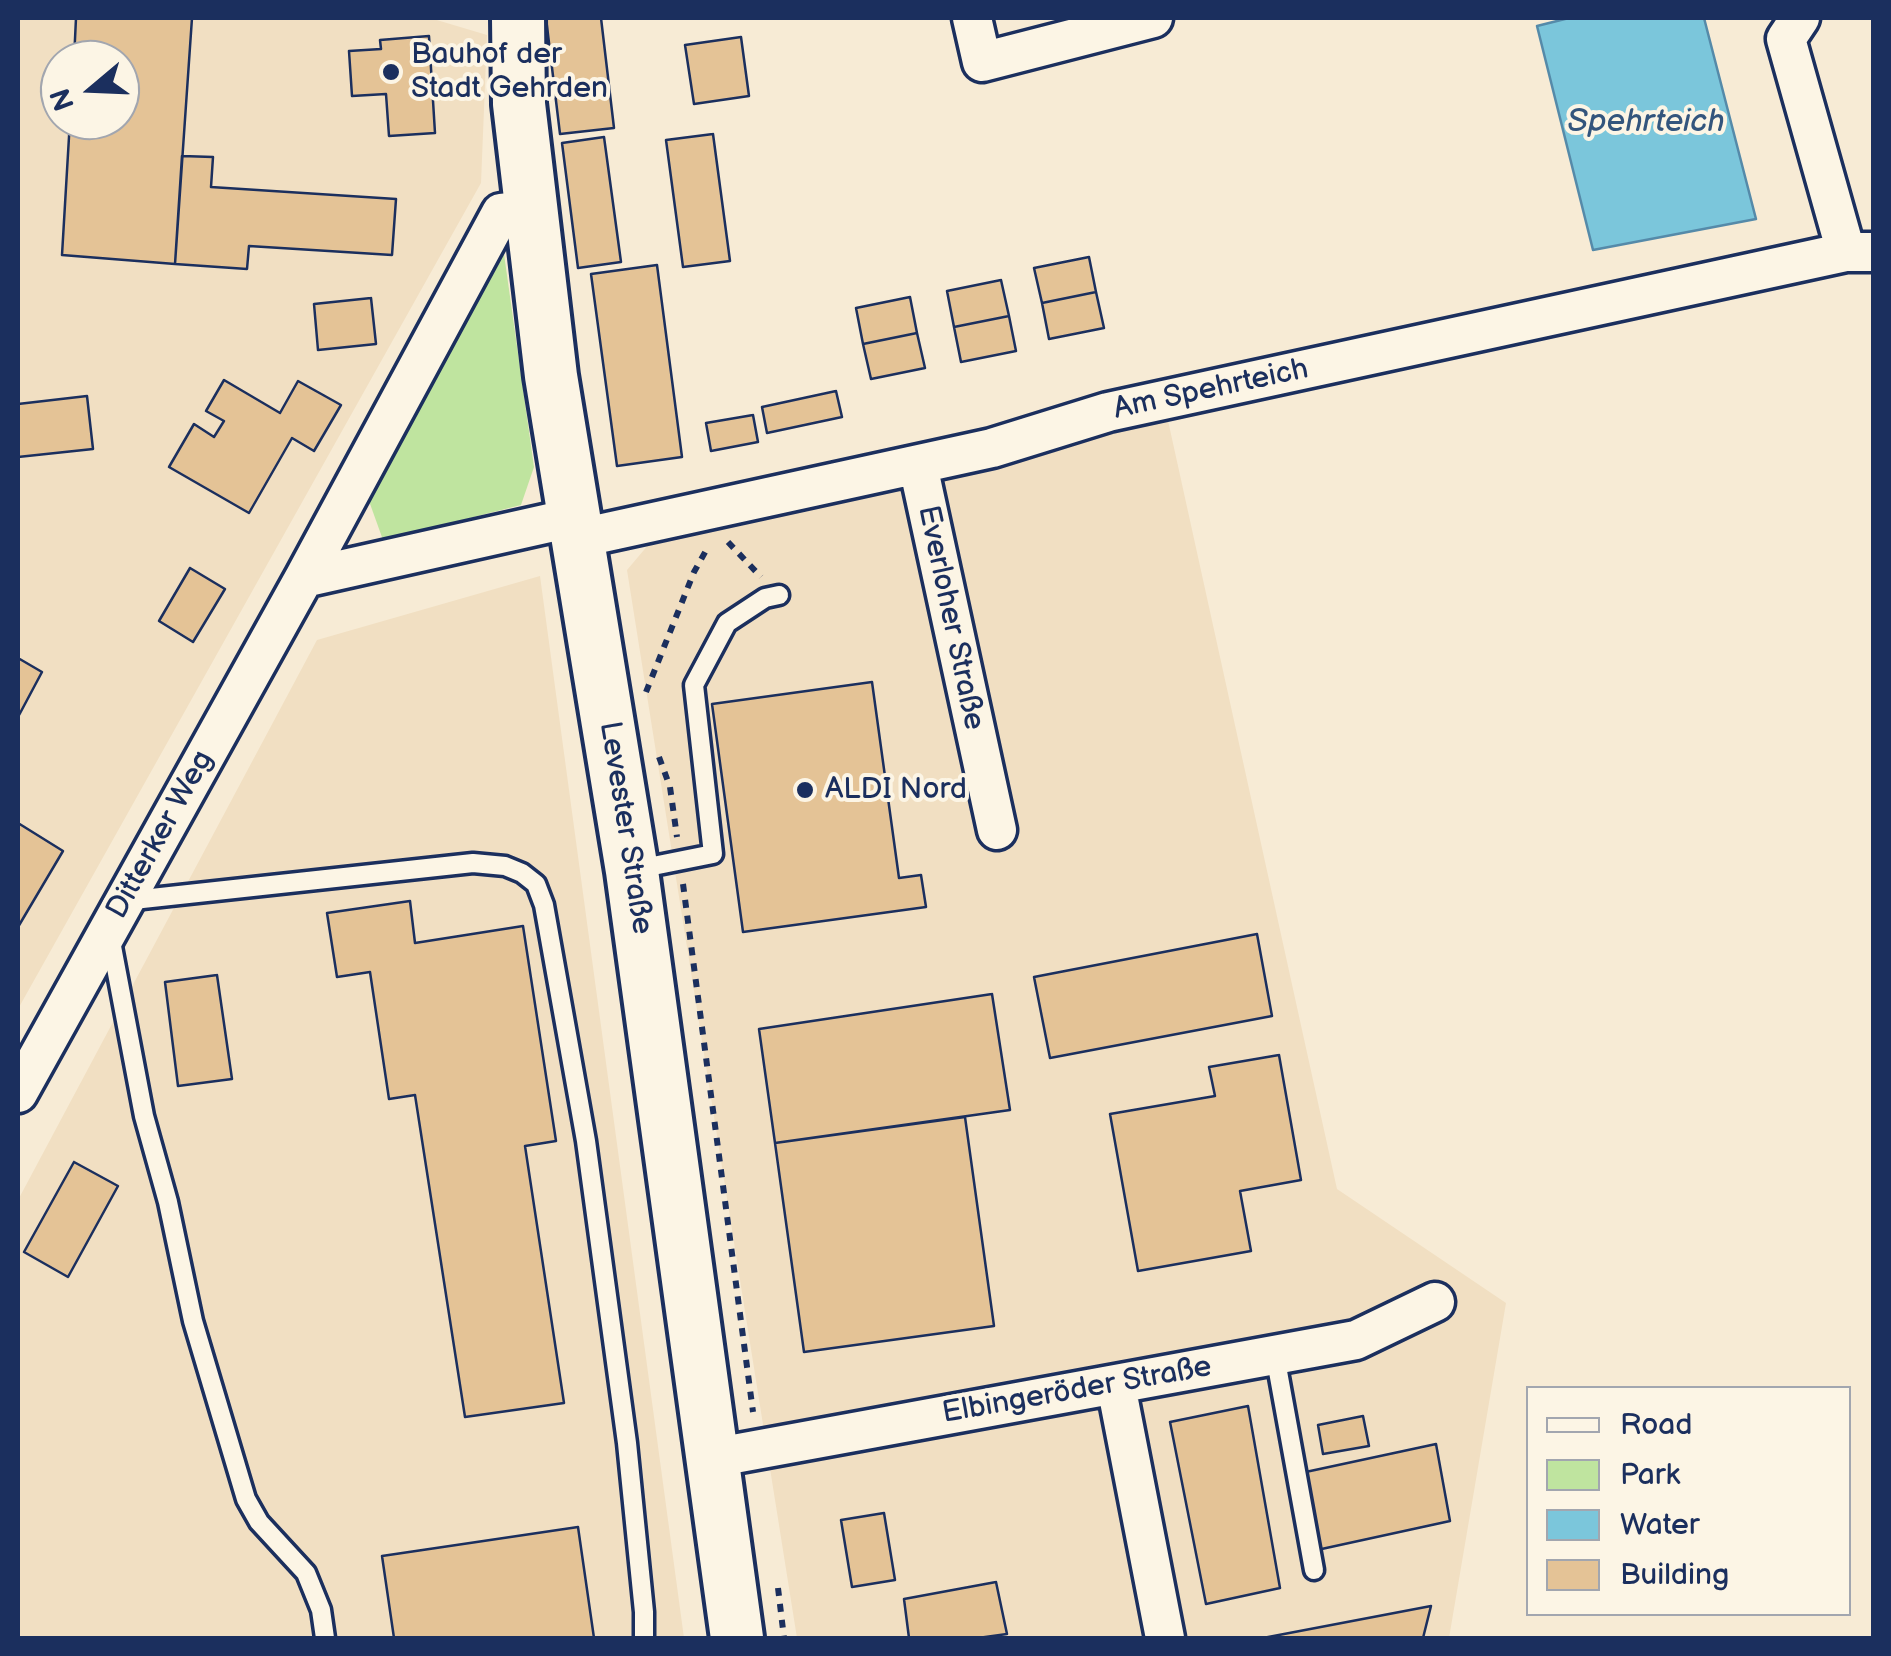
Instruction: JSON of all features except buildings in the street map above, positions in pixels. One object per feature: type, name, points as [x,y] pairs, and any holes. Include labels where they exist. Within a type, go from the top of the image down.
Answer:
[{"type":"street","name":"Levester Straße","points":[[518,18],[519,104],[529,210],[632,870],[737,1638]]},
{"type":"street","points":[[972,18],[982,62],[1153,18]]},
{"type":"street","name":"Am Spehrteich","points":[[578,528],[715,519],[992,448],[1108,412],[1860,252],[1786,39],[1800,18]]},
{"type":"street","name":"Ditterker Weg","points":[[21,1079],[304,578],[501,214],[529,210]]},
{"type":"street","name":"Everloher Straße","points":[[918,465],[996,830]]},
{"type":"street","points":[[304,578],[578,528]]},
{"type":"street","name":"Elbingeröder Straße","points":[[712,1458],[1356,1340],[1435,1302]]},
{"type":"street","points":[[1116,1385],[1165,1638]]},
{"type":"lane","points":[[632,870],[713,854],[694,686],[727,624],[764,598],[779,594]]},
{"type":"lane","points":[[325,1638],[321,1610],[306,1574],[259,1522],[246,1498],[194,1321],[144,1116],[116,915],[473,863],[505,866],[522,873],[536,884],[544,904],[586,1141],[626,1442],[644,1638]]},
{"type":"lane","points":[[1275,1355],[1314,1570]]},
{"type":"path","points":[[640,706],[715,519],[779,594]]},
{"type":"shaded area","points":[[18,18],[430,18],[487,35],[481,183],[18,1009]]},
{"type":"shaded area","points":[[1167,416],[1337,1189],[1506,1303],[1449,1638],[797,1638],[627,570],[649,544],[912,486]]},
{"type":"shaded area","points":[[540,576],[684,1638],[18,1638],[18,1200],[317,640]]},
{"type":"green space","points":[[504,254],[534,467],[521,505],[383,540],[369,501]]},
{"type":"water","name":"Spehrteich","points":[[1569,18],[1704,18],[1756,219],[1593,250],[1537,26]]},
{"type":"place","name":"Bauhof der Stadt Gehrden","points":[[391,72]]},
{"type":"place","name":"ALDI Nord","points":[[805,790]]}]
